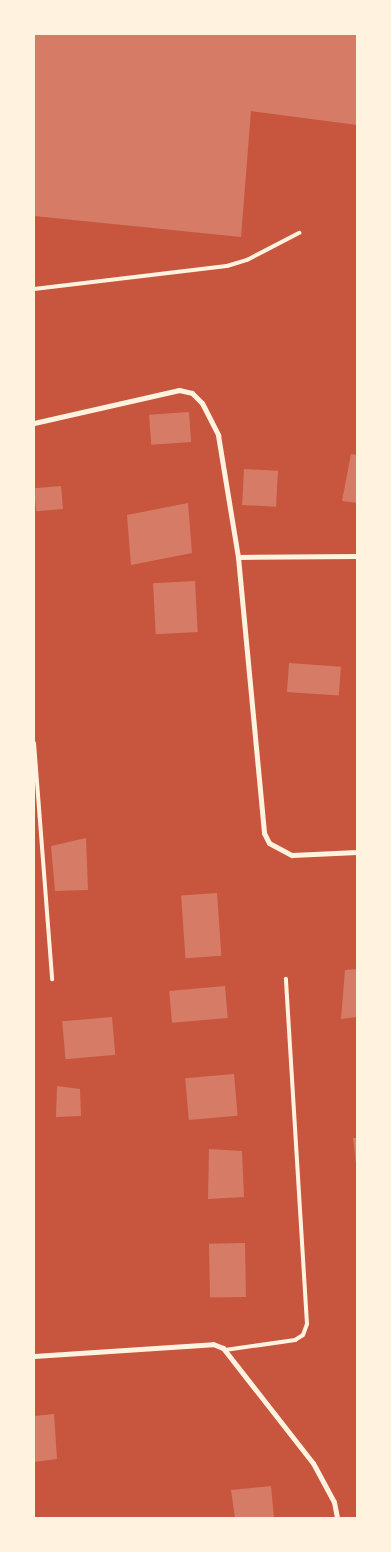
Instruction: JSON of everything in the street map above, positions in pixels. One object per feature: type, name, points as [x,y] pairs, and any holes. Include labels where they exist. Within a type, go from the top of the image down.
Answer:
[{"type":"street","points":[[34,423],[179,390],[192,393],[211,416],[218,435],[238,557],[264,833],[270,843],[292,855],[357,852]]},
{"type":"street","points":[[238,557],[357,556]]},
{"type":"street","points":[[34,1356],[213,1344],[225,1350],[313,1463],[334,1502],[337,1518]]},
{"type":"lane","points":[[34,289],[227,266],[247,260],[299,233]]},
{"type":"lane","points":[[34,743],[52,979]]},
{"type":"lane","points":[[225,1350],[294,1340],[303,1335],[307,1324],[286,979]]},
{"type":"building","points":[[34,34],[357,34],[357,125],[251,111],[241,237],[34,216]]},
{"type":"building","points":[[189,412],[191,442],[151,445],[149,415]]},
{"type":"building","points":[[351,454],[357,455],[357,503],[342,501]]},
{"type":"building","points":[[244,469],[278,471],[276,507],[242,505]]},
{"type":"building","points":[[61,486],[63,509],[36,511],[34,488]]},
{"type":"building","points":[[188,503],[192,553],[131,565],[127,515]]},
{"type":"building","points":[[195,581],[198,632],[156,634],[153,583]]},
{"type":"building","points":[[289,663],[341,667],[339,696],[287,692]]},
{"type":"building","points":[[86,838],[88,890],[55,891],[51,846]]},
{"type":"building","points":[[217,893],[221,956],[185,958],[181,896]]},
{"type":"building","points":[[357,969],[357,1017],[341,1019],[345,970]]},
{"type":"building","points":[[225,986],[228,1018],[172,1023],[169,991]]},
{"type":"building","points":[[112,1017],[115,1055],[66,1059],[62,1021]]},
{"type":"building","points":[[234,1074],[238,1116],[189,1120],[185,1078]]},
{"type":"building","points":[[57,1086],[80,1089],[81,1116],[56,1117]]},
{"type":"building","points":[[353,1138],[357,1138],[357,1164],[356,1164]]},
{"type":"building","points":[[209,1149],[242,1151],[244,1197],[208,1199]]},
{"type":"building","points":[[245,1243],[246,1297],[210,1298],[209,1244]]},
{"type":"building","points":[[54,1414],[57,1459],[34,1462],[34,1416]]},
{"type":"building","points":[[271,1486],[274,1518],[235,1518],[231,1490]]}]
